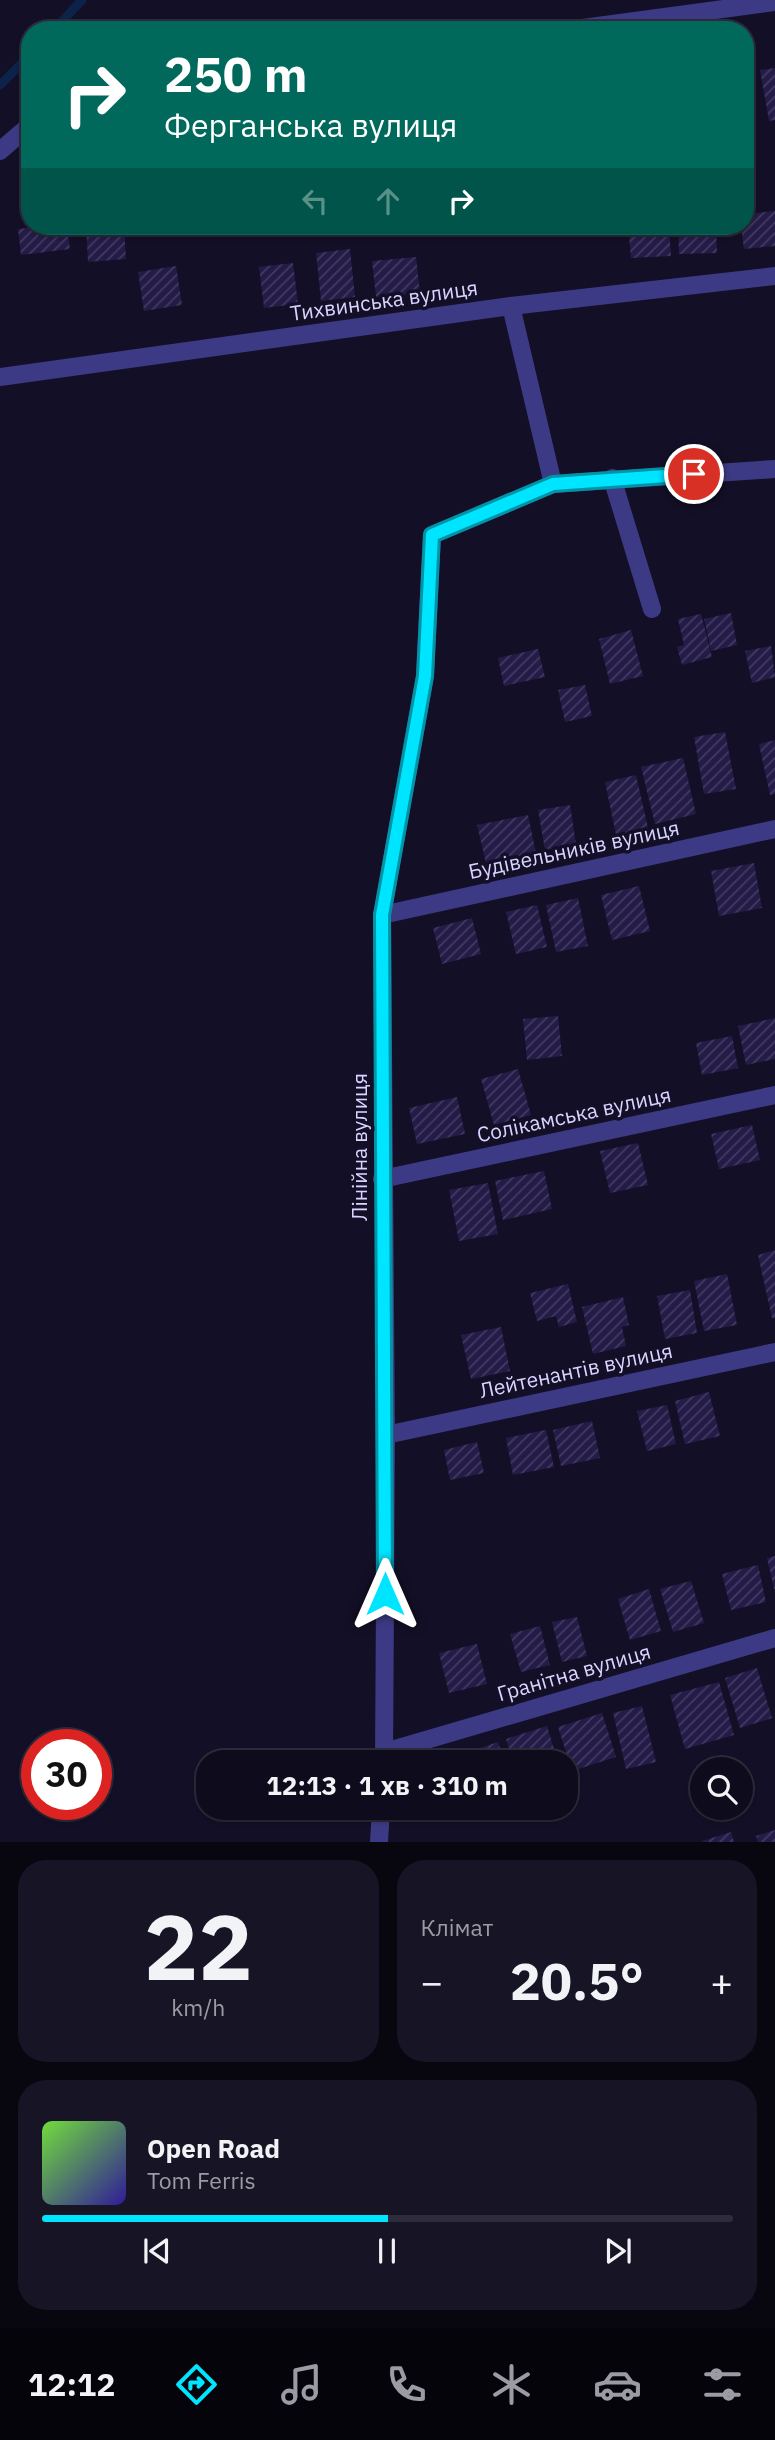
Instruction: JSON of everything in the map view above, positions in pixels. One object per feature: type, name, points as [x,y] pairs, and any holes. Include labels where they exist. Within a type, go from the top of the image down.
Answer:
[{"type":"street","points":[[635,21],[775,2]]},
{"type":"street","points":[[0,151],[21,133]]},
{"type":"street","name":"Тихвинська вулиця","points":[[0,377],[511,306],[775,276]]},
{"type":"street","points":[[511,306],[553,484],[775,469]]},
{"type":"street","points":[[612,478],[652,609]]},
{"type":"street","name":"Лінійна вулиця","points":[[384,1750],[386,1435],[382,915],[425,676],[432,535],[553,484]]},
{"type":"street","name":"Будівельників вулиця","points":[[382,915],[775,828]]},
{"type":"street","name":"Солікамська вулиця","points":[[382,1179],[775,1095]]},
{"type":"street","name":"Лейтенантів вулиця","points":[[386,1435],[775,1352]]},
{"type":"street","name":"Гранітна вулиця","points":[[407,1750],[775,1638]]},
{"type":"street","points":[[379,1842],[380,1820]]},
{"type":"building","points":[[775,68],[775,120],[769,121],[760,70]]},
{"type":"building","points":[[775,211],[775,246],[744,249],[742,235],[754,235],[754,213]]},
{"type":"building","points":[[18,229],[21,229],[21,235],[68,235],[70,249],[21,255]]},
{"type":"building","points":[[86,235],[125,235],[126,259],[88,262]]},
{"type":"building","points":[[629,235],[670,235],[671,256],[631,258]]},
{"type":"building","points":[[678,235],[716,235],[717,253],[679,254]]},
{"type":"building","points":[[350,249],[355,297],[321,301],[316,253]]},
{"type":"building","points":[[416,257],[420,293],[376,297],[372,261]]},
{"type":"building","points":[[293,263],[298,304],[264,308],[259,267]]},
{"type":"building","points":[[176,266],[182,305],[144,311],[138,272]]},
{"type":"building","points":[[731,613],[737,645],[711,651],[704,619]]},
{"type":"building","points":[[701,614],[712,657],[682,665],[677,647],[684,645],[678,619]]},
{"type":"building","points":[[631,630],[643,676],[610,684],[599,639]]},
{"type":"building","points":[[771,646],[775,677],[752,683],[745,651]]},
{"type":"building","points":[[538,649],[545,677],[504,686],[498,658]]},
{"type":"building","points":[[585,685],[592,716],[565,722],[558,690]]},
{"type":"building","points":[[725,732],[736,789],[704,794],[694,737]]},
{"type":"building","points":[[775,740],[775,794],[770,795],[759,744]]},
{"type":"building","points":[[683,758],[696,814],[655,824],[641,767]]},
{"type":"building","points":[[636,775],[648,828],[616,835],[605,782]]},
{"type":"building","points":[[570,805],[576,844],[545,850],[538,810]]},
{"type":"building","points":[[528,815],[536,853],[486,863],[477,825]]},
{"type":"building","points":[[754,863],[762,908],[719,916],[711,871]]},
{"type":"building","points":[[639,886],[650,931],[612,940],[601,895]]},
{"type":"building","points":[[578,898],[588,946],[556,952],[546,905]]},
{"type":"building","points":[[537,905],[547,947],[516,954],[506,912]]},
{"type":"building","points":[[472,918],[481,954],[442,964],[433,928]]},
{"type":"building","points":[[558,1016],[562,1056],[527,1060],[523,1019]]},
{"type":"building","points":[[775,1018],[775,1059],[746,1065],[738,1026]]},
{"type":"building","points":[[732,1036],[738,1068],[702,1075],[696,1043]]},
{"type":"building","points":[[518,1069],[531,1115],[494,1125],[481,1079]]},
{"type":"building","points":[[457,1097],[465,1134],[417,1144],[409,1108]]},
{"type":"building","points":[[752,1125],[760,1160],[719,1169],[711,1134]]},
{"type":"building","points":[[638,1143],[648,1185],[610,1193],[600,1151]]},
{"type":"building","points":[[544,1171],[552,1209],[503,1220],[495,1181]]},
{"type":"building","points":[[488,1183],[498,1234],[459,1241],[449,1190]]},
{"type":"building","points":[[775,1250],[775,1318],[772,1318],[758,1255]]},
{"type":"building","points":[[727,1274],[737,1325],[704,1331],[694,1281]]},
{"type":"building","points":[[568,1284],[577,1322],[559,1327],[556,1316],[537,1321],[530,1293]]},
{"type":"building","points":[[690,1290],[697,1333],[665,1339],[657,1296]]},
{"type":"building","points":[[623,1297],[629,1325],[622,1327],[626,1346],[593,1354],[582,1307]]},
{"type":"building","points":[[501,1327],[510,1371],[471,1379],[461,1335]]},
{"type":"building","points":[[709,1392],[720,1436],[685,1444],[675,1401]]},
{"type":"building","points":[[667,1405],[676,1444],[647,1451],[637,1411]]},
{"type":"building","points":[[592,1421],[600,1458],[561,1466],[553,1430]]},
{"type":"building","points":[[546,1430],[554,1467],[513,1475],[506,1438]]},
{"type":"building","points":[[477,1442],[484,1473],[450,1480],[444,1450]]},
{"type":"building","points":[[775,1556],[775,1589],[774,1589],[767,1558]]},
{"type":"building","points":[[758,1565],[766,1602],[731,1610],[722,1574]]},
{"type":"building","points":[[691,1581],[704,1623],[673,1632],[660,1589]]},
{"type":"building","points":[[649,1589],[661,1631],[630,1640],[618,1599]]},
{"type":"building","points":[[577,1617],[587,1656],[562,1662],[552,1622]]},
{"type":"building","points":[[540,1626],[550,1665],[521,1672],[510,1634]]},
{"type":"building","points":[[477,1644],[487,1684],[449,1693],[439,1653]]},
{"type":"building","points":[[757,1668],[772,1718],[740,1728],[725,1678]]},
{"type":"building","points":[[719,1682],[734,1735],[685,1749],[670,1695]]},
{"type":"building","points":[[642,1706],[656,1762],[626,1769],[613,1713]]},
{"type":"building","points":[[602,1713],[616,1757],[578,1769],[578,1750],[565,1750],[558,1727]]},
{"type":"building","points":[[547,1726],[554,1750],[509,1750],[506,1739]]},
{"type":"building","points":[[498,1742],[501,1750],[474,1750]]},
{"type":"building","points":[[775,1830],[775,1842],[758,1842],[756,1836]]},
{"type":"building","points":[[731,1832],[734,1842],[702,1842],[702,1841]]},
{"type":"waterway","points":[[62,21],[82,0]]},
{"type":"waterway","points":[[0,85],[21,64]]},
{"type":"route","points":[[385,1594],[382,915],[425,676],[432,535],[553,484],[694,474]]}]
